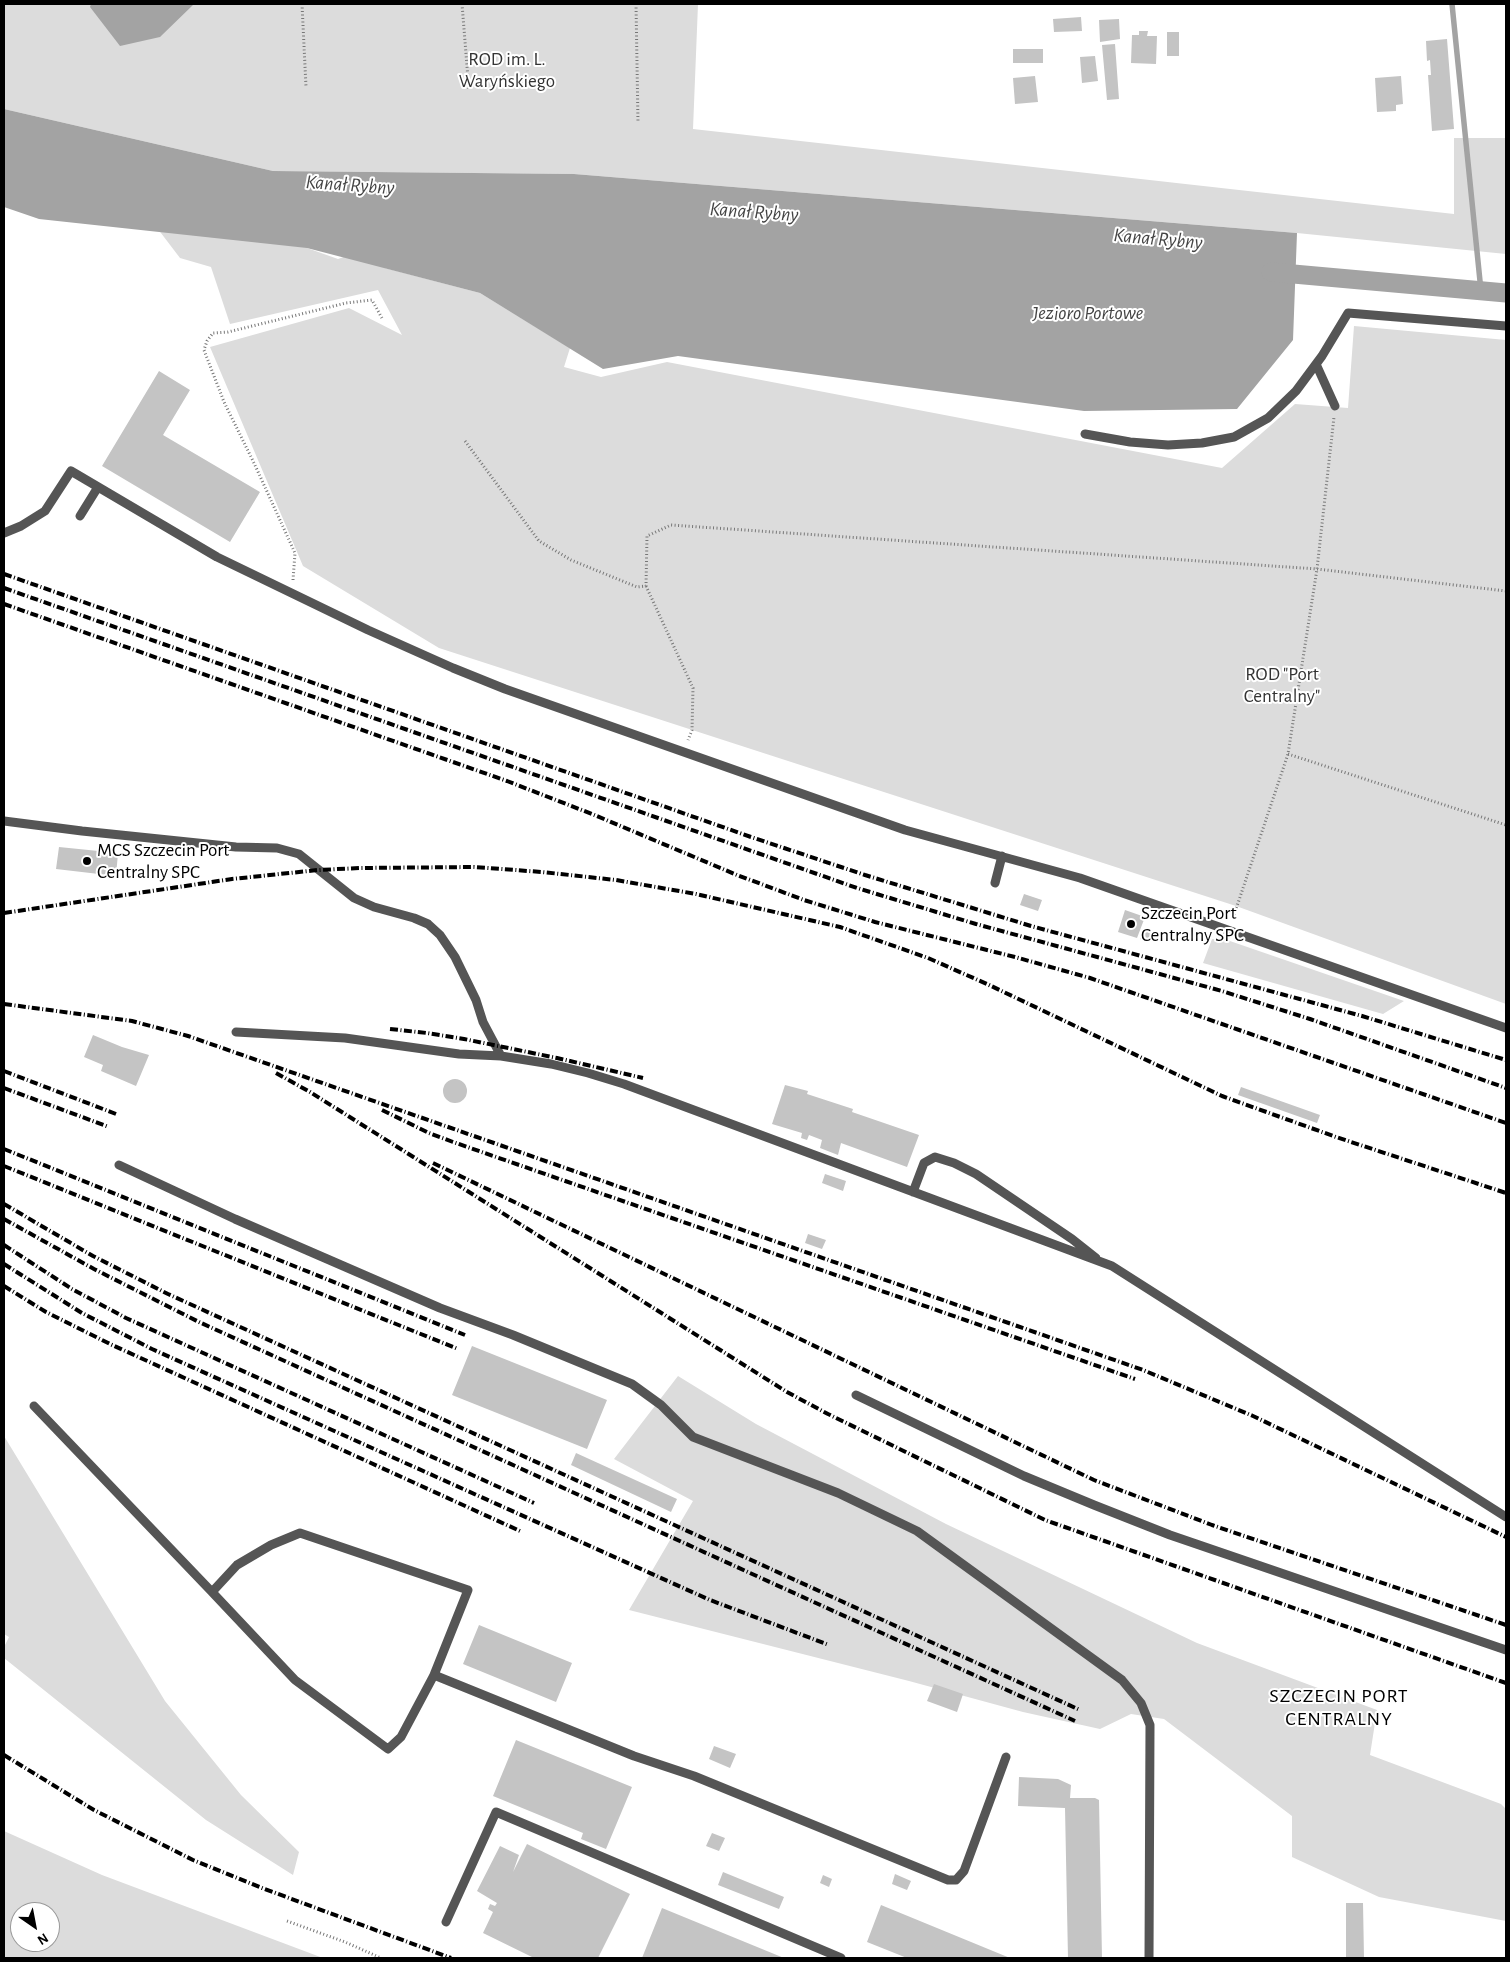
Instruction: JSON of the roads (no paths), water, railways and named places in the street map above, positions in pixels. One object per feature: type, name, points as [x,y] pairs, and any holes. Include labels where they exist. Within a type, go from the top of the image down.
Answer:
[{"type":"lane","points":[[1085,434],[1130,442],[1168,445],[1202,443],[1234,437],[1268,418],[1296,391],[1316,364],[1348,313],[1506,326]]},
{"type":"lane","points":[[1316,364],[1335,406]]},
{"type":"lane","points":[[4,532],[21,526],[45,511],[71,471],[217,557],[368,630],[505,689],[905,830],[1090,881],[1506,1028]]},
{"type":"lane","points":[[80,516],[98,487]]},
{"type":"lane","points":[[4,821],[236,847],[278,848],[299,854],[354,898],[374,907],[414,918],[428,924],[440,934],[455,956],[476,1000],[483,1022],[501,1056]]},
{"type":"lane","points":[[995,883],[1002,856]]},
{"type":"lane","points":[[236,1032],[345,1038],[459,1054],[501,1056],[551,1064],[624,1084],[1112,1266],[1506,1517]]},
{"type":"lane","points":[[913,1192],[924,1163],[935,1157],[954,1163],[976,1174],[1072,1239],[1102,1263]]},
{"type":"lane","points":[[119,1165],[235,1219],[440,1308],[513,1335],[632,1384],[661,1405],[693,1437],[838,1493],[899,1521],[936,1543],[1122,1680],[1141,1704],[1150,1725],[1149,1958]]},
{"type":"lane","points":[[856,1395],[1024,1476],[1170,1535],[1506,1650]]},
{"type":"lane","points":[[34,1406],[295,1680],[388,1749],[401,1738],[434,1675],[468,1590],[300,1532],[271,1545],[237,1565],[212,1592]]},
{"type":"lane","points":[[434,1675],[634,1756],[694,1776],[948,1880],[956,1880],[964,1871],[1006,1757]]},
{"type":"lane","points":[[446,1922],[496,1812],[841,1958]]},
{"type":"water","points":[[91,4],[194,4],[160,37],[120,46],[90,7]]},
{"type":"water","name":"Jezioro Portowe","points":[[4,109],[273,171],[574,174],[1297,233],[1293,340],[1237,409],[1084,411],[678,356],[603,369],[480,293],[307,248],[39,219],[4,207]]},
{"type":"waterway","points":[[1452,4],[1481,291]]},
{"type":"waterway","name":"Kanał Rybny","points":[[1271,272],[1506,293]]},
{"type":"railway","points":[[4,574],[751,837],[865,875],[1031,926],[1362,1016],[1506,1060]]},
{"type":"railway","points":[[4,588],[857,888],[976,924],[1222,991],[1310,1019],[1506,1088]]},
{"type":"railway","points":[[4,604],[507,781],[592,814],[737,875],[804,900],[875,922],[1090,978],[1506,1123]]},
{"type":"railway","points":[[4,913],[232,879],[318,870],[361,868],[474,867],[542,872],[616,880],[696,894],[840,927],[928,958],[987,984],[1222,1096],[1336,1137],[1506,1193]]},
{"type":"railway","points":[[4,1004],[132,1021],[188,1036],[1143,1370],[1253,1416],[1506,1537]]},
{"type":"railway","points":[[390,1029],[464,1039],[643,1078]]},
{"type":"railway","points":[[4,1071],[116,1114]]},
{"type":"railway","points":[[276,1073],[310,1092],[787,1392],[828,1414],[1045,1520],[1506,1683]]},
{"type":"railway","points":[[4,1088],[109,1127]]},
{"type":"railway","points":[[382,1110],[429,1133],[453,1142],[1135,1379]]},
{"type":"railway","points":[[4,1149],[465,1335]]},
{"type":"railway","points":[[433,1163],[1094,1480],[1212,1525],[1506,1625]]},
{"type":"railway","points":[[4,1166],[458,1349]]},
{"type":"railway","points":[[4,1204],[93,1256],[168,1294],[1080,1710]]},
{"type":"railway","points":[[4,1219],[94,1269],[199,1322],[1075,1721]]},
{"type":"railway","points":[[4,1245],[72,1289],[126,1318],[534,1503]]},
{"type":"railway","points":[[4,1264],[82,1313],[152,1349],[710,1600],[829,1645]]},
{"type":"railway","points":[[4,1286],[46,1312],[110,1344],[520,1531]]},
{"type":"railway","points":[[4,1755],[94,1810],[193,1860],[262,1888],[451,1958]]},
{"type":"place","name":"MCS Szczecin Port Centralny SPC","points":[[87,861]]},
{"type":"place","name":"Szczecin Port Centralny SPC","points":[[1131,924]]},
{"type":"district","name":"SZCZECIN PORT CENTRALNY","points":[[1339,1708]]},
{"type":"park label","name":"ROD im. L. Waryńskiego","points":[[507,70]]},
{"type":"park label","name":"ROD \"Port Centralny\"","points":[[1282,685]]}]
